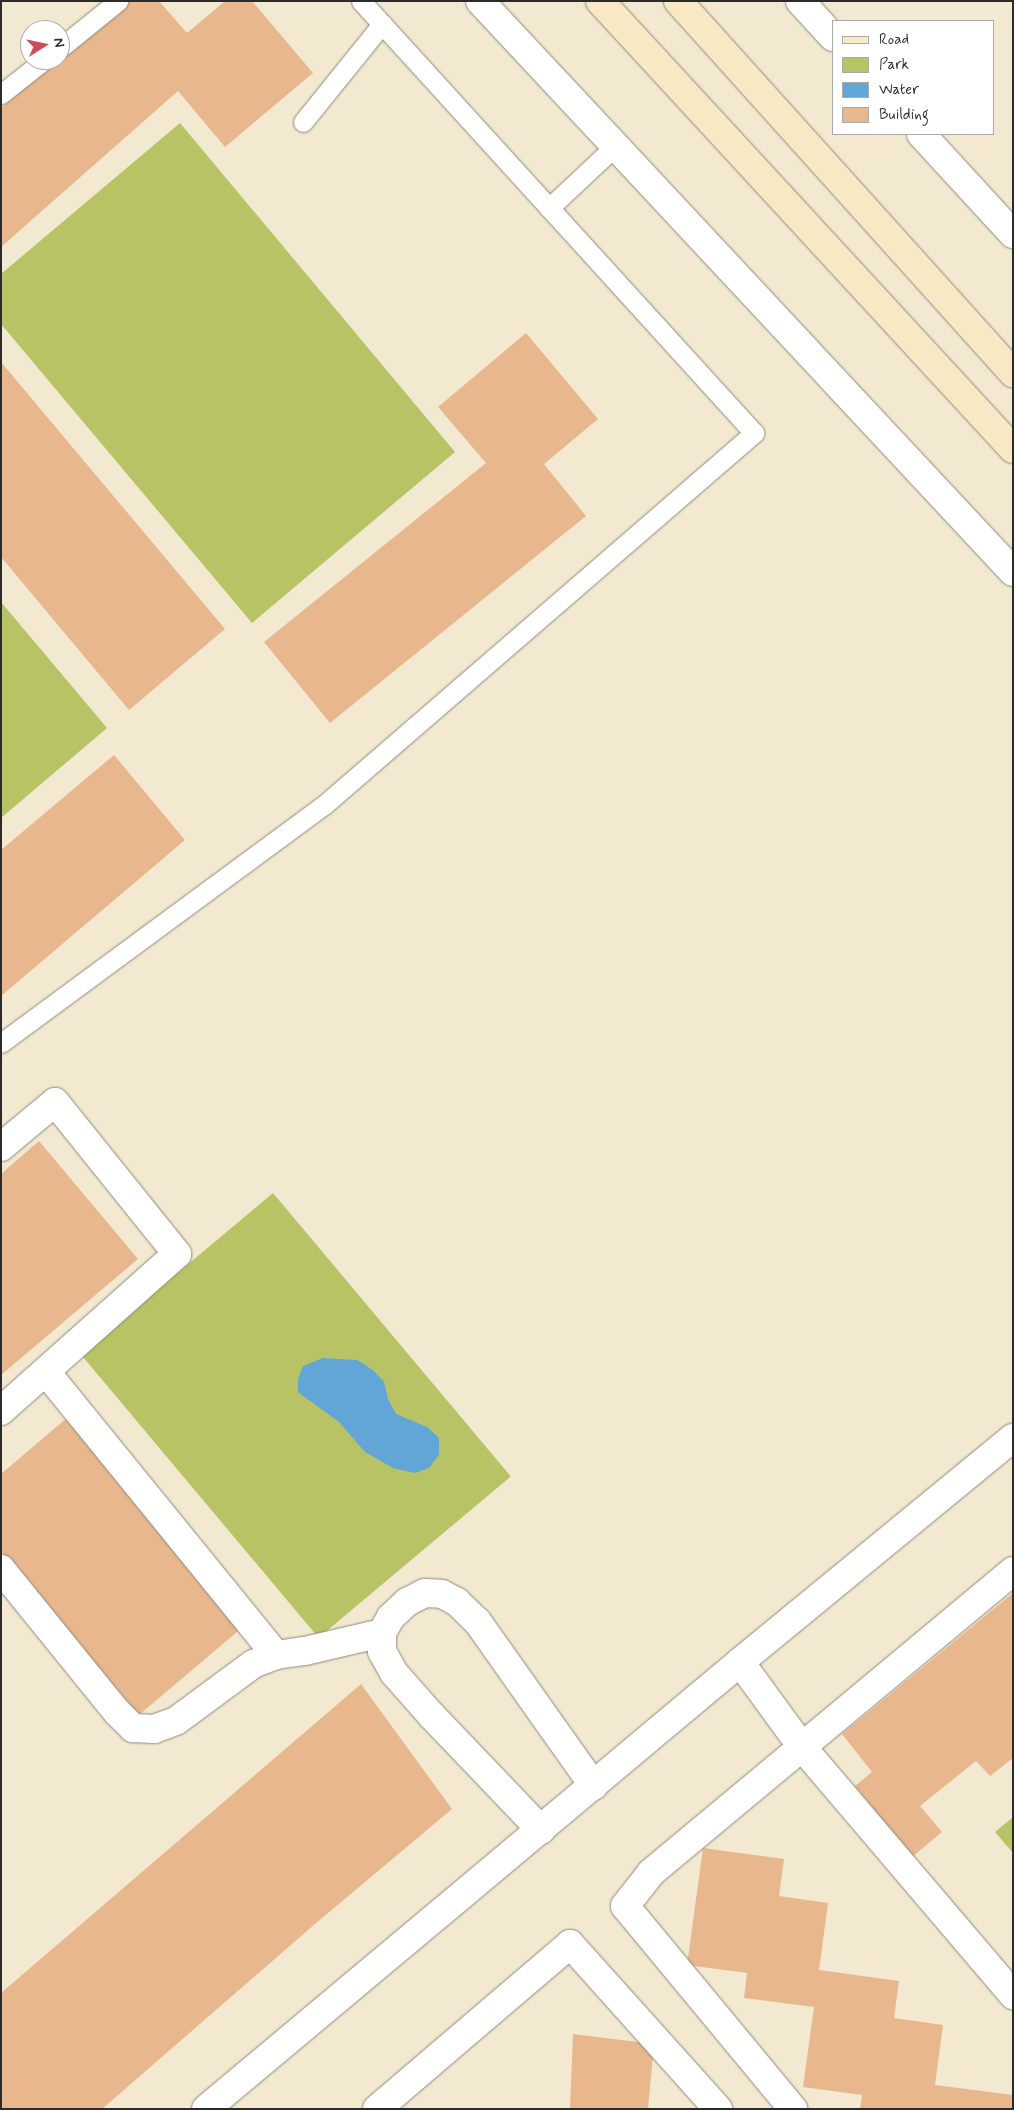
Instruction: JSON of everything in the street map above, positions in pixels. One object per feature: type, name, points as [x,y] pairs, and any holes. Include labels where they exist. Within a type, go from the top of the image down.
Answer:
[{"type":"street","points":[[480,1],[1013,572]]},
{"type":"street","points":[[600,1],[1013,449]]},
{"type":"street","points":[[678,1],[1013,373]]},
{"type":"street","points":[[800,1],[832,36]]},
{"type":"street","points":[[922,135],[1013,234]]},
{"type":"street","points":[[1,1147],[55,1102],[177,1254],[1,1411]]},
{"type":"street","points":[[46,1372],[276,1655]]},
{"type":"street","points":[[206,2109],[740,1662],[1013,1438]]},
{"type":"street","points":[[1,1569],[133,1728],[154,1729],[176,1721],[253,1664],[276,1655],[305,1651],[382,1632]]},
{"type":"street","points":[[793,2109],[624,1906],[651,1873],[1013,1571]]},
{"type":"street","points":[[541,1830],[394,1673],[382,1652],[382,1632],[391,1617],[407,1602],[425,1593],[442,1594],[457,1602],[477,1621],[594,1786]]},
{"type":"street","points":[[740,1662],[802,1747],[1013,1995]]},
{"type":"street","points":[[377,2109],[570,1944],[718,2109]]},
{"type":"lane","points":[[70,40],[118,1]]},
{"type":"lane","points":[[1,1043],[324,804],[754,433],[361,1]]},
{"type":"lane","points":[[303,122],[382,24]]},
{"type":"lane","points":[[1,94],[31,70]]},
{"type":"lane","points":[[550,208],[616,146]]},
{"type":"green space","points":[[180,123],[455,452],[252,623],[1,324],[1,274]]},
{"type":"green space","points":[[1,602],[107,728],[1,818]]},
{"type":"green space","points":[[273,1193],[511,1476],[319,1638],[81,1354]]},
{"type":"green space","points":[[1013,1817],[1013,1853],[995,1832]]},
{"type":"water","points":[[323,1358],[357,1360],[373,1370],[384,1382],[388,1399],[396,1414],[427,1427],[439,1438],[439,1455],[429,1468],[415,1473],[393,1468],[365,1452],[339,1422],[298,1392],[298,1379],[303,1366]]},
{"type":"building","points":[[122,1],[159,1],[187,33],[225,1],[252,1],[313,73],[225,147],[178,91],[1,247],[1,108],[44,70],[70,70],[70,47]]},
{"type":"building","points":[[526,333],[598,419],[544,464],[586,516],[330,723],[264,642],[486,463],[438,407]]},
{"type":"building","points":[[1,362],[225,629],[129,710],[1,557]]},
{"type":"building","points":[[114,755],[185,840],[1,996],[1,850]]},
{"type":"building","points":[[39,1141],[138,1259],[1,1375],[1,1174]]},
{"type":"building","points":[[68,1417],[244,1626],[139,1715],[1,1551],[1,1474]]},
{"type":"building","points":[[1013,1593],[1013,1758],[990,1776],[976,1761],[920,1806],[942,1832],[912,1857],[855,1786],[872,1772],[842,1734]]},
{"type":"building","points":[[361,1684],[452,1809],[315,1924],[102,2109],[1,2109],[1,1993]]},
{"type":"building","points":[[703,1848],[784,1859],[779,1896],[828,1903],[819,1970],[899,1981],[894,2018],[943,2025],[935,2085],[1013,2095],[1013,2109],[860,2109],[862,2095],[803,2087],[814,2007],[744,1998],[747,1973],[687,1965]]},
{"type":"building","points":[[573,2034],[654,2044],[648,2109],[570,2109]]}]
